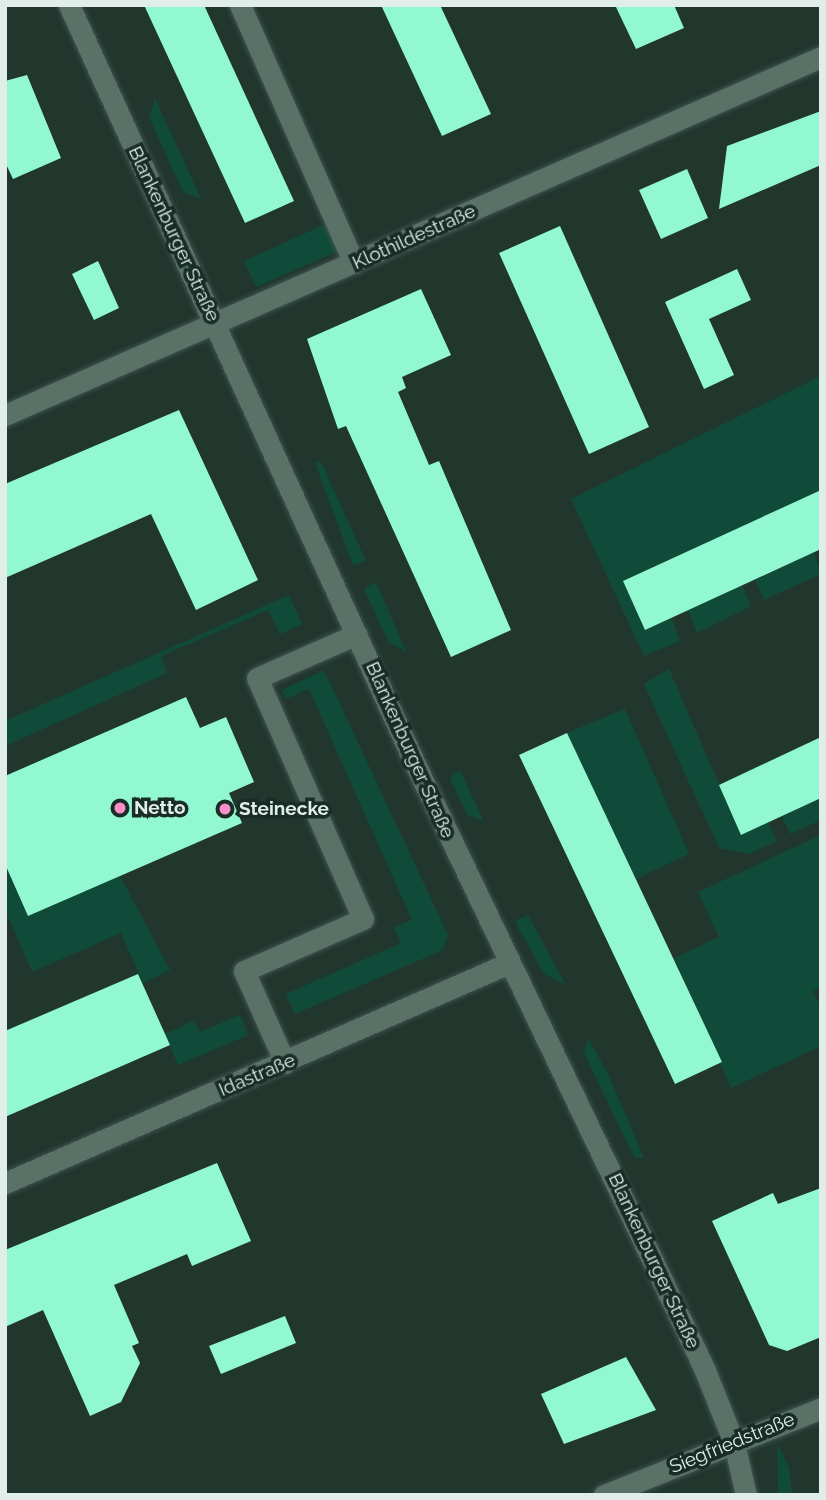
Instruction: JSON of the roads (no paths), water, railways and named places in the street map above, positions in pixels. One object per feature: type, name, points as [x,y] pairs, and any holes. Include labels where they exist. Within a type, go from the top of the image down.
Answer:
[{"type":"street","name":"Blankenburger Straße","points":[[69,5],[509,963],[601,1146],[734,1443],[746,1495]]},
{"type":"street","points":[[240,5],[354,263]]},
{"type":"street","name":"Klothildestraße","points":[[5,415],[821,57]]},
{"type":"street","points":[[285,1063],[244,971],[363,919],[257,678],[357,634]]},
{"type":"street","name":"Idastraße","points":[[5,1183],[509,963]]},
{"type":"street","name":"Siegfriedstraße","points":[[604,1495],[821,1408]]},
{"type":"place","name":"Netto","points":[[120,808]]},
{"type":"place","name":"Steinecke","points":[[225,809]]}]
